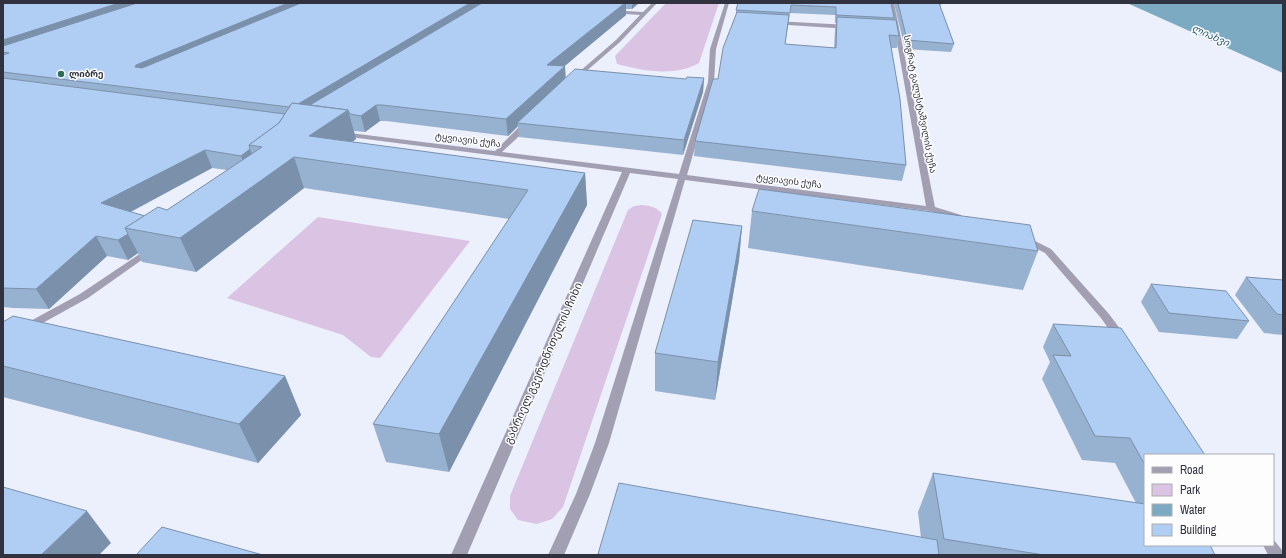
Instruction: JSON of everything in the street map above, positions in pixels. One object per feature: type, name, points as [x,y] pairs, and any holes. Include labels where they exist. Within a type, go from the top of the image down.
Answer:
[{"type":"street","points":[[567,86],[583,70],[618,41],[655,3]]},
{"type":"street","points":[[556,555],[583,494],[602,443],[711,82],[713,49],[727,3]]},
{"type":"street","name":"სოგრატ გალუსტაშვილის ქუჩა","points":[[892,3],[931,209]]},
{"type":"street","points":[[607,10],[644,14]]},
{"type":"street","points":[[722,20],[730,20]]},
{"type":"street","points":[[770,22],[857,28]]},
{"type":"street","points":[[889,29],[897,30]]},
{"type":"street","points":[[583,70],[597,72]]},
{"type":"street","points":[[703,81],[711,82]]},
{"type":"street","points":[[496,154],[534,117]]},
{"type":"street","name":"ტყვიავის ქუჩა","points":[[335,133],[931,209],[968,220]]},
{"type":"street","name":"გაბრიელ გვერდწითელის ჩიხი","points":[[459,555],[626,170]]},
{"type":"street","points":[[1013,235],[1028,240],[1048,251],[1106,316],[1128,347]]},
{"type":"street","points":[[3,341],[84,296],[161,243]]},
{"type":"street","points":[[1271,546],[1277,555]]},
{"type":"green space","points":[[666,3],[719,3],[699,63],[679,70],[669,71],[638,69],[617,64],[615,56]]},
{"type":"green space","points":[[642,205],[656,208],[662,214],[563,507],[552,519],[537,524],[518,520],[510,509],[510,496],[628,210],[634,206]]},
{"type":"green space","points":[[318,217],[470,241],[380,358],[371,357],[343,335],[227,298]]},
{"type":"water","name":"ლიახვი","points":[[1127,3],[1283,3],[1283,73]]},
{"type":"building","points":[[3,3],[119,3],[3,40]]},
{"type":"building","points":[[137,3],[288,3],[136,65],[135,67],[142,68],[301,3],[470,3],[298,104],[292,103],[289,107],[3,72],[3,55],[9,53],[3,52],[3,46]]},
{"type":"building","points":[[482,3],[625,3],[547,65],[565,66],[506,119],[382,105],[376,105],[361,116],[350,114],[348,110],[310,105]]},
{"type":"building","points":[[738,3],[891,3],[894,18],[836,15],[836,7],[791,5],[790,13],[736,10]]},
{"type":"building","points":[[898,3],[939,3],[954,44],[907,40]]},
{"type":"building","points":[[737,12],[789,15],[785,44],[836,48],[837,17],[896,20],[899,36],[889,35],[900,99],[906,165],[695,141],[713,79],[718,79],[723,48]]},
{"type":"building","points":[[575,69],[686,79],[687,77],[704,78],[684,140],[517,123]]},
{"type":"building","points":[[3,78],[285,114],[279,123],[249,145],[250,149],[241,156],[205,150],[101,203],[145,216],[125,228],[128,234],[118,240],[96,236],[36,289],[3,288]]},
{"type":"building","points":[[292,103],[348,110],[309,136],[585,173],[439,434],[373,424],[528,190],[294,157],[180,238],[125,228],[158,207],[167,210],[262,147],[249,145],[279,123]]},
{"type":"building","points":[[759,189],[1030,225],[1038,251],[752,211]]},
{"type":"building","points":[[693,220],[742,226],[718,362],[655,353]]},
{"type":"building","points":[[1246,277],[1283,280],[1283,315],[1277,314]]},
{"type":"building","points":[[1151,284],[1226,291],[1249,321],[1169,313]]},
{"type":"building","points":[[13,316],[285,376],[239,424],[3,366],[3,322]]},
{"type":"building","points":[[1053,324],[1121,328],[1204,454],[1144,454],[1144,463],[1130,438],[1095,436],[1053,355],[1071,356]]},
{"type":"building","points":[[933,473],[1144,504],[1144,546],[1210,546],[1215,555],[1044,555],[944,539]]},
{"type":"building","points":[[619,483],[937,540],[939,555],[598,554]]},
{"type":"building","points":[[3,487],[87,511],[41,555],[3,555]]},
{"type":"building","points":[[162,527],[263,555],[136,555]]},
{"type":"place","name":"ლიბრე","points":[[61,74]]}]
